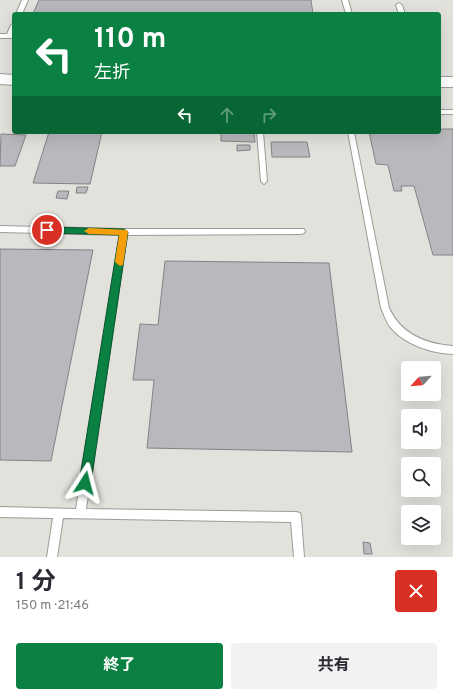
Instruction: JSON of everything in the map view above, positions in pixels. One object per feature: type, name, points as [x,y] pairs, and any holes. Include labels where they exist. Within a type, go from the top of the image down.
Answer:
[{"type":"street","points":[[0,80],[12,80]]},
{"type":"street","points":[[441,82],[453,82]]},
{"type":"lane","points":[[20,12],[25,0]]},
{"type":"lane","points":[[345,0],[348,12]]},
{"type":"lane","points":[[399,5],[401,12]]},
{"type":"lane","points":[[0,36],[12,36]]},
{"type":"lane","points":[[441,112],[453,112]]},
{"type":"lane","points":[[260,134],[264,181]]},
{"type":"lane","points":[[351,134],[385,308],[393,324],[410,338],[439,350],[453,350]]},
{"type":"lane","points":[[0,229],[124,232],[301,232]]},
{"type":"lane","points":[[80,514],[124,232]]},
{"type":"lane","points":[[0,512],[296,517],[299,557]]},
{"type":"lane","points":[[52,557],[59,513]]},
{"type":"building","points":[[39,0],[311,0],[313,12],[34,12]]},
{"type":"building","points":[[441,129],[453,129],[453,255],[433,255],[414,186],[401,186],[402,191],[394,191],[388,165],[376,164],[369,134],[441,134]]},
{"type":"building","points":[[1,134],[26,135],[15,166],[0,166]]},
{"type":"building","points":[[48,134],[102,134],[90,184],[33,183]]},
{"type":"building","points":[[221,134],[254,134],[255,142],[221,141]]},
{"type":"building","points":[[271,142],[307,142],[310,157],[272,157]]},
{"type":"building","points":[[237,145],[250,145],[250,150],[237,151]]},
{"type":"building","points":[[77,187],[88,187],[86,193],[76,193]]},
{"type":"building","points":[[58,191],[69,191],[67,199],[56,198]]},
{"type":"building","points":[[0,249],[93,250],[51,461],[0,460]]},
{"type":"building","points":[[165,261],[329,263],[352,452],[147,448],[154,380],[133,380],[140,324],[158,325]]},
{"type":"building","points":[[363,542],[370,543],[372,554],[364,554]]},
{"type":"slow traffic","points":[[89,231],[124,232],[120,262]]},
{"type":"route","points":[[47,230],[124,232],[85,483]]}]
